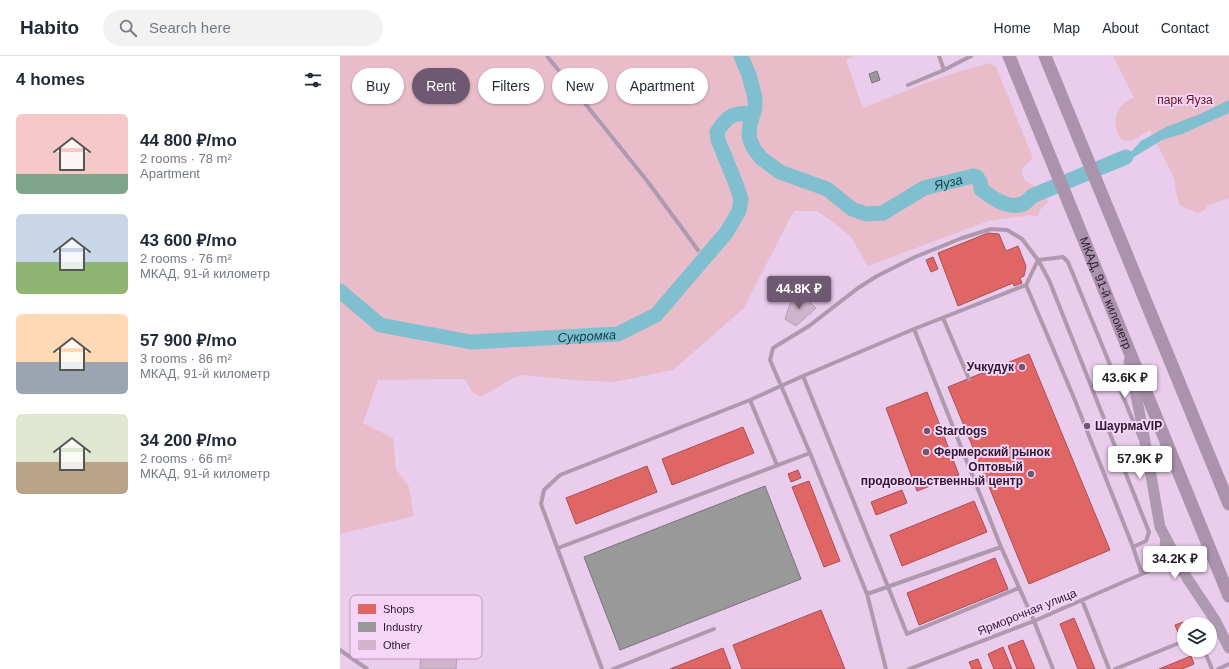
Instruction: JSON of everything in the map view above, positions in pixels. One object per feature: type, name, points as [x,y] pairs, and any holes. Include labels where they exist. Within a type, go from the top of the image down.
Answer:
[{"type":"highway","name":"МКАД, 91-й километр","points":[[1009,56],[1229,596]]},
{"type":"highway","points":[[1045,56],[1229,504]]},
{"type":"main road","points":[[1124,339],[1143,430],[1157,516],[1162,531],[1187,577],[1215,620],[1229,648]]},
{"type":"main road","points":[[1217,476],[1229,499]]},
{"type":"lane","points":[[547,56],[648,182],[698,250]]},
{"type":"lane","points":[[939,56],[944,70]]},
{"type":"lane","points":[[908,85],[972,56]]},
{"type":"lane","points":[[886,669],[867,594],[810,453],[770,360],[773,348],[809,326],[858,288],[896,266],[955,241],[991,229],[1007,230],[1022,239],[1038,260],[1049,280],[1149,532],[1146,541],[1133,547]]},
{"type":"lane","points":[[1038,260],[1063,256],[1068,262],[1147,456]]},
{"type":"lane","points":[[602,669],[541,504],[544,490],[560,475],[750,400],[914,329],[1026,285],[1038,260]]},
{"type":"lane","points":[[1026,285],[1074,398],[1133,547],[1142,574]]},
{"type":"lane","points":[[943,318],[969,378]]},
{"type":"lane","points":[[914,329],[1001,547],[1034,621],[1053,669]]},
{"type":"lane","points":[[803,376],[887,588],[907,634],[1019,588]]},
{"type":"lane","points":[[750,400],[777,465]]},
{"type":"lane","points":[[558,548],[810,453]]},
{"type":"lane","points":[[1151,570],[1159,556],[1162,544],[1162,531]]},
{"type":"lane","points":[[867,594],[1001,547]]},
{"type":"lane","points":[[1151,570],[1160,569],[1177,572],[1187,577]]},
{"type":"lane","name":"Ярморочная улица","points":[[909,669],[1034,621],[1151,570]]},
{"type":"lane","points":[[1082,600],[1109,669]]},
{"type":"lane","points":[[614,669],[714,629]]},
{"type":"lane","points":[[1115,669],[1177,644]]},
{"type":"lane","points":[[340,650],[350,657]]},
{"type":"lane","points":[[1207,657],[1212,669]]},
{"type":"lane","points":[[353,659],[367,669]]},
{"type":"lane","points":[[1218,669],[1229,664]]},
{"type":"green space","points":[[340,56],[854,56],[846,60],[863,108],[910,89],[974,67],[990,63],[996,67],[1033,158],[1021,170],[1025,181],[1035,186],[1042,185],[1048,202],[1040,210],[1038,216],[1029,215],[988,221],[868,266],[850,236],[838,226],[817,211],[794,211],[743,309],[673,370],[614,382],[524,375],[515,377],[481,397],[472,392],[465,379],[378,380],[363,423],[393,438],[396,469],[409,487],[414,516],[340,534]]},
{"type":"green space","name":"парк Яуза","points":[[1113,56],[1229,56],[1229,198],[1208,205],[1205,210],[1197,213],[1180,205],[1174,178],[1150,130],[1131,141],[1122,140],[1116,128],[1116,115],[1122,105],[1134,98]]},
{"type":"shaded area","points":[[1229,100],[1229,113],[1182,134],[1162,140],[1124,163],[1118,163],[1109,167],[1106,159],[1114,159],[1119,155],[1131,152],[1141,141],[1166,127],[1200,114]]},
{"type":"building: Shops","points":[[988,233],[999,234],[1006,251],[1018,246],[1026,266],[1024,276],[1020,278],[1022,283],[1014,286],[1013,283],[958,306],[938,253]]},
{"type":"building: Shops","points":[[933,257],[938,269],[931,272],[926,260]]},
{"type":"building: Shops","name":"Оптовый продовольственный центр","points":[[1029,354],[1110,550],[1029,584],[948,387]]},
{"type":"building: Shops","name":"Фермерский рынок","points":[[927,392],[959,475],[917,491],[886,408]]},
{"type":"building: Shops","points":[[743,427],[754,453],[672,485],[662,459]]},
{"type":"building: Shops","points":[[647,466],[657,492],[576,524],[566,498]]},
{"type":"building: Shops","points":[[798,470],[801,478],[791,482],[788,474]]},
{"type":"building: Shops","points":[[809,481],[840,561],[824,567],[792,487]]},
{"type":"building: Shops","points":[[902,490],[907,503],[876,515],[871,502]]},
{"type":"building: Shops","points":[[974,501],[987,532],[902,566],[890,535]]},
{"type":"building: Shops","points":[[995,558],[1008,589],[919,625],[907,593]]},
{"type":"building: Shops","points":[[821,610],[845,669],[742,669],[733,645]]},
{"type":"building: Shops","points":[[1074,618],[1095,669],[1078,669],[1060,624]]},
{"type":"building: Shops","points":[[1023,640],[1035,669],[1017,669],[1008,646]]},
{"type":"building: Shops","points":[[1003,647],[1012,669],[994,669],[988,654]]},
{"type":"building: Shops","points":[[723,648],[731,669],[670,669]]},
{"type":"building: Shops","points":[[1189,657],[1191,657],[1194,664],[1182,669],[1159,669]]},
{"type":"building: Shops","points":[[978,659],[982,669],[972,669],[969,662]]},
{"type":"building: Industry","points":[[877,71],[880,80],[872,83],[869,74]]},
{"type":"building: Industry","points":[[765,486],[801,579],[620,650],[584,557]]},
{"type":"building: Other","points":[[793,295],[807,299],[816,308],[796,326],[785,319]]},
{"type":"building: Other","points":[[421,659],[457,659],[456,669],[420,669]]},
{"type":"waterway","name":"Яуза","points":[[741,56],[749,75],[755,98],[755,108],[750,124],[749,135],[754,149],[761,158],[780,172],[827,189],[852,209],[866,214],[883,213],[924,188],[973,176],[977,177],[980,182],[981,189],[993,198],[1006,204],[1020,205],[1032,196],[1126,157]]},
{"type":"waterway","name":"Сукромка","points":[[340,291],[380,325],[471,342],[618,334],[656,315],[726,233],[739,211],[741,199],[718,140],[717,132],[724,122],[731,116],[752,114]]},
{"type":"place","name":"Учкудук","points":[[1022,367]]},
{"type":"place","name":"ШаурмаVIP","points":[[1087,426]]},
{"type":"place","name":"Stardogs","points":[[927,431]]},
{"type":"place","name":"Фермерский рынок","points":[[926,452]]},
{"type":"place","name":"Оптовый продовольственный центр","points":[[1031,474]]}]
